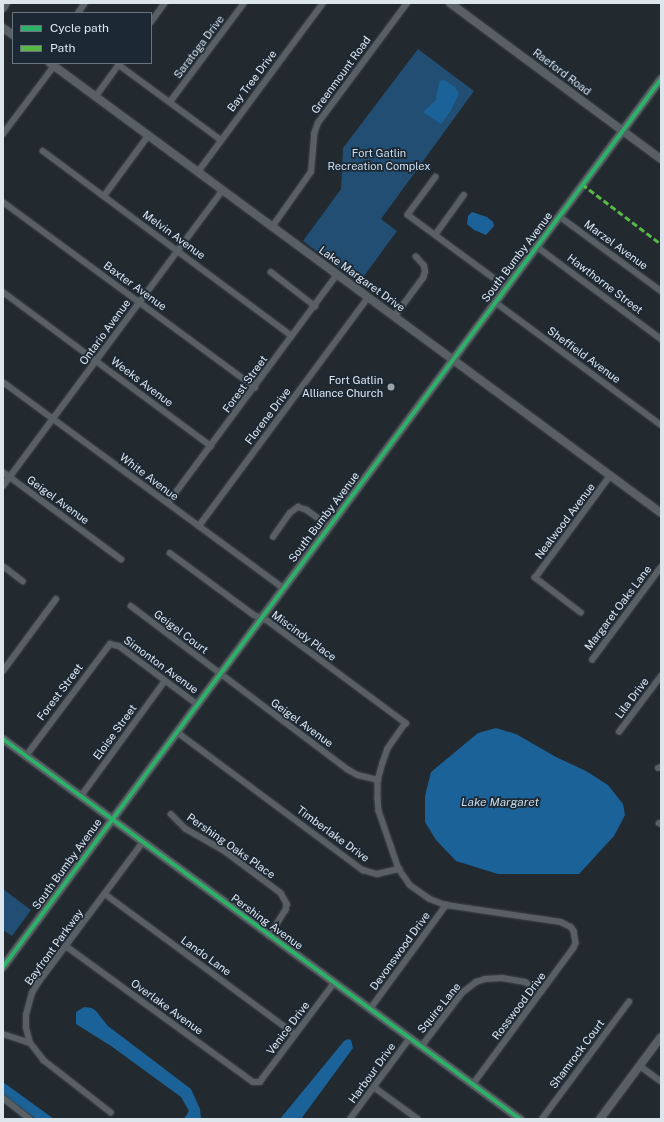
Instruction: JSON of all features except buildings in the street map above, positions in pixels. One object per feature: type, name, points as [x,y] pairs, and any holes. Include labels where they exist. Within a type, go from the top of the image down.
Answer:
[{"type":"street","points":[[3,8],[6,3]]},
{"type":"street","points":[[79,12],[85,3]]},
{"type":"street","points":[[152,21],[165,3]]},
{"type":"street","name":"Saratoga Drive","points":[[170,102],[244,3]]},
{"type":"street","name":"Bay Tree Drive","points":[[198,172],[323,3]]},
{"type":"street","name":"Greenmount Road","points":[[272,227],[311,172],[314,134],[318,123],[407,3]]},
{"type":"street","name":"Raeford Road","points":[[450,3],[661,159]]},
{"type":"street","points":[[3,28],[12,34]]},
{"type":"street","points":[[3,134],[52,64]]},
{"type":"street","name":"Lake Margaret Drive","points":[[52,64],[661,513]]},
{"type":"street","points":[[96,96],[120,64],[221,140]]},
{"type":"street","name":"South Bumby Avenue","points":[[3,967],[661,78]]},
{"type":"street","points":[[104,196],[148,136]]},
{"type":"street","name":"Melvin Avenue","points":[[43,151],[292,336]]},
{"type":"street","points":[[436,177],[408,215],[506,287]]},
{"type":"street","name":"Ontario Avenue","points":[[3,486],[223,190]]},
{"type":"street","points":[[435,235],[464,195]]},
{"type":"street","name":"Baxter Avenue","points":[[3,202],[254,387]]},
{"type":"street","name":"Marzel Avenue","points":[[559,216],[661,291]]},
{"type":"street","name":"Hawthorne Street","points":[[536,246],[661,338]]},
{"type":"street","points":[[394,317],[423,278],[425,272],[424,266],[416,257]]},
{"type":"street","points":[[271,272],[315,306]]},
{"type":"street","name":"Forest Street","points":[[168,504],[337,275]]},
{"type":"street","name":"Weeks Avenue","points":[[3,292],[211,446]]},
{"type":"street","name":"Florene Drive","points":[[199,526],[368,298]]},
{"type":"street","name":"Sheffield Avenue","points":[[495,302],[661,425]]},
{"type":"street","name":"White Avenue","points":[[3,382],[283,588]]},
{"type":"street","name":"Geigel Avenue","points":[[3,472],[121,559]]},
{"type":"street","name":"Nealwood Avenue","points":[[581,613],[535,578],[610,476]]},
{"type":"street","points":[[273,537],[290,513],[298,508],[307,510],[329,526]]},
{"type":"street","name":"Miscindy Place","points":[[170,553],[254,614],[268,621],[406,723],[388,750],[378,780]]},
{"type":"street","points":[[3,566],[23,581]]},
{"type":"street","name":"Margaret Oaks Lane","points":[[592,660],[661,567]]},
{"type":"street","points":[[3,671],[56,599]]},
{"type":"street","name":"Geigel Court","points":[[131,606],[220,674]]},
{"type":"street","name":"Forest Street","points":[[26,756],[107,646],[113,643]]},
{"type":"street","name":"Simonton Avenue","points":[[113,643],[197,704]]},
{"type":"street","name":"Geigel Avenue","points":[[220,674],[347,769],[358,775],[378,780]]},
{"type":"street","name":"Lila Drive","points":[[619,732],[661,676]]},
{"type":"street","name":"Eloise Street","points":[[81,796],[166,681]]},
{"type":"street","name":"Timberlake Drive","points":[[177,732],[364,870],[378,874],[399,869]]},
{"type":"street","name":"Pershing Avenue","points":[[3,739],[520,1119]]},
{"type":"street","points":[[378,780],[379,811],[399,869],[405,880],[416,890],[430,899],[446,905]]},
{"type":"street","name":"Pershing Oaks Place","points":[[172,814],[186,829],[224,850],[281,894],[286,904],[286,910],[270,936]]},
{"type":"street","name":"Bayfront Parkway","points":[[111,1113],[53,1070],[37,1053],[30,1043],[26,1028],[26,1015],[32,993],[143,842]]},
{"type":"street","name":"Lando Lane","points":[[105,894],[295,1034]]},
{"type":"street","name":"Rosswood Drive","points":[[446,905],[561,922],[571,927],[576,937],[574,948],[473,1085]]},
{"type":"street","name":"Devonswood Drive","points":[[370,1009],[446,905]]},
{"type":"street","name":"Overlake Avenue","points":[[66,946],[249,1080],[257,1082]]},
{"type":"street","name":"Squire Lane","points":[[421,1046],[462,992],[476,982],[485,979],[502,978],[525,982],[542,991]]},
{"type":"street","name":"Venice Drive","points":[[257,1082],[262,1079],[334,983]]},
{"type":"street","name":"Shamrock Court","points":[[542,1119],[629,1002]]},
{"type":"street","points":[[3,1034],[30,1043]]},
{"type":"street","points":[[600,1119],[661,1037]]},
{"type":"street","name":"Harbour Drive","points":[[350,1119],[410,1038]]},
{"type":"street","points":[[640,1066],[661,1082]]},
{"type":"street","points":[[374,1087],[418,1119]]},
{"type":"street","points":[[3,1098],[30,1119]]},
{"type":"green space","name":"Fort Gatlin Recreation Complex","points":[[418,49],[474,91],[381,219],[397,231],[359,283],[303,241],[341,189],[343,148]]},
{"type":"green space","points":[[3,889],[31,910],[12,936],[3,930]]},
{"type":"water","points":[[443,79],[455,87],[459,94],[450,112],[441,124],[423,112],[436,100],[439,83]]},
{"type":"water","points":[[472,212],[487,217],[493,222],[494,226],[486,235],[474,230],[467,224],[468,216]]},
{"type":"water","name":"Lake Margaret","points":[[496,728],[516,734],[556,757],[586,771],[608,785],[623,804],[625,815],[614,836],[579,874],[498,874],[456,861],[436,840],[425,822],[425,796],[431,772],[478,733]]},
{"type":"water","points":[[84,1007],[92,1008],[96,1011],[108,1026],[191,1089],[200,1109],[201,1119],[184,1119],[189,1111],[181,1097],[111,1046],[76,1024],[76,1012]]},
{"type":"water","points":[[348,1039],[351,1040],[353,1048],[301,1119],[280,1119],[344,1041]]},
{"type":"water","points":[[3,1082],[54,1119],[36,1119],[3,1095]]},
{"type":"marked path","points":[[582,184],[661,244]]},
{"type":"cycle path","points":[[3,967],[661,79]]},
{"type":"cycle path","points":[[3,739],[520,1119]]},
{"type":"place","name":"Fort Gatlin Alliance Church","points":[[391,387]]}]
